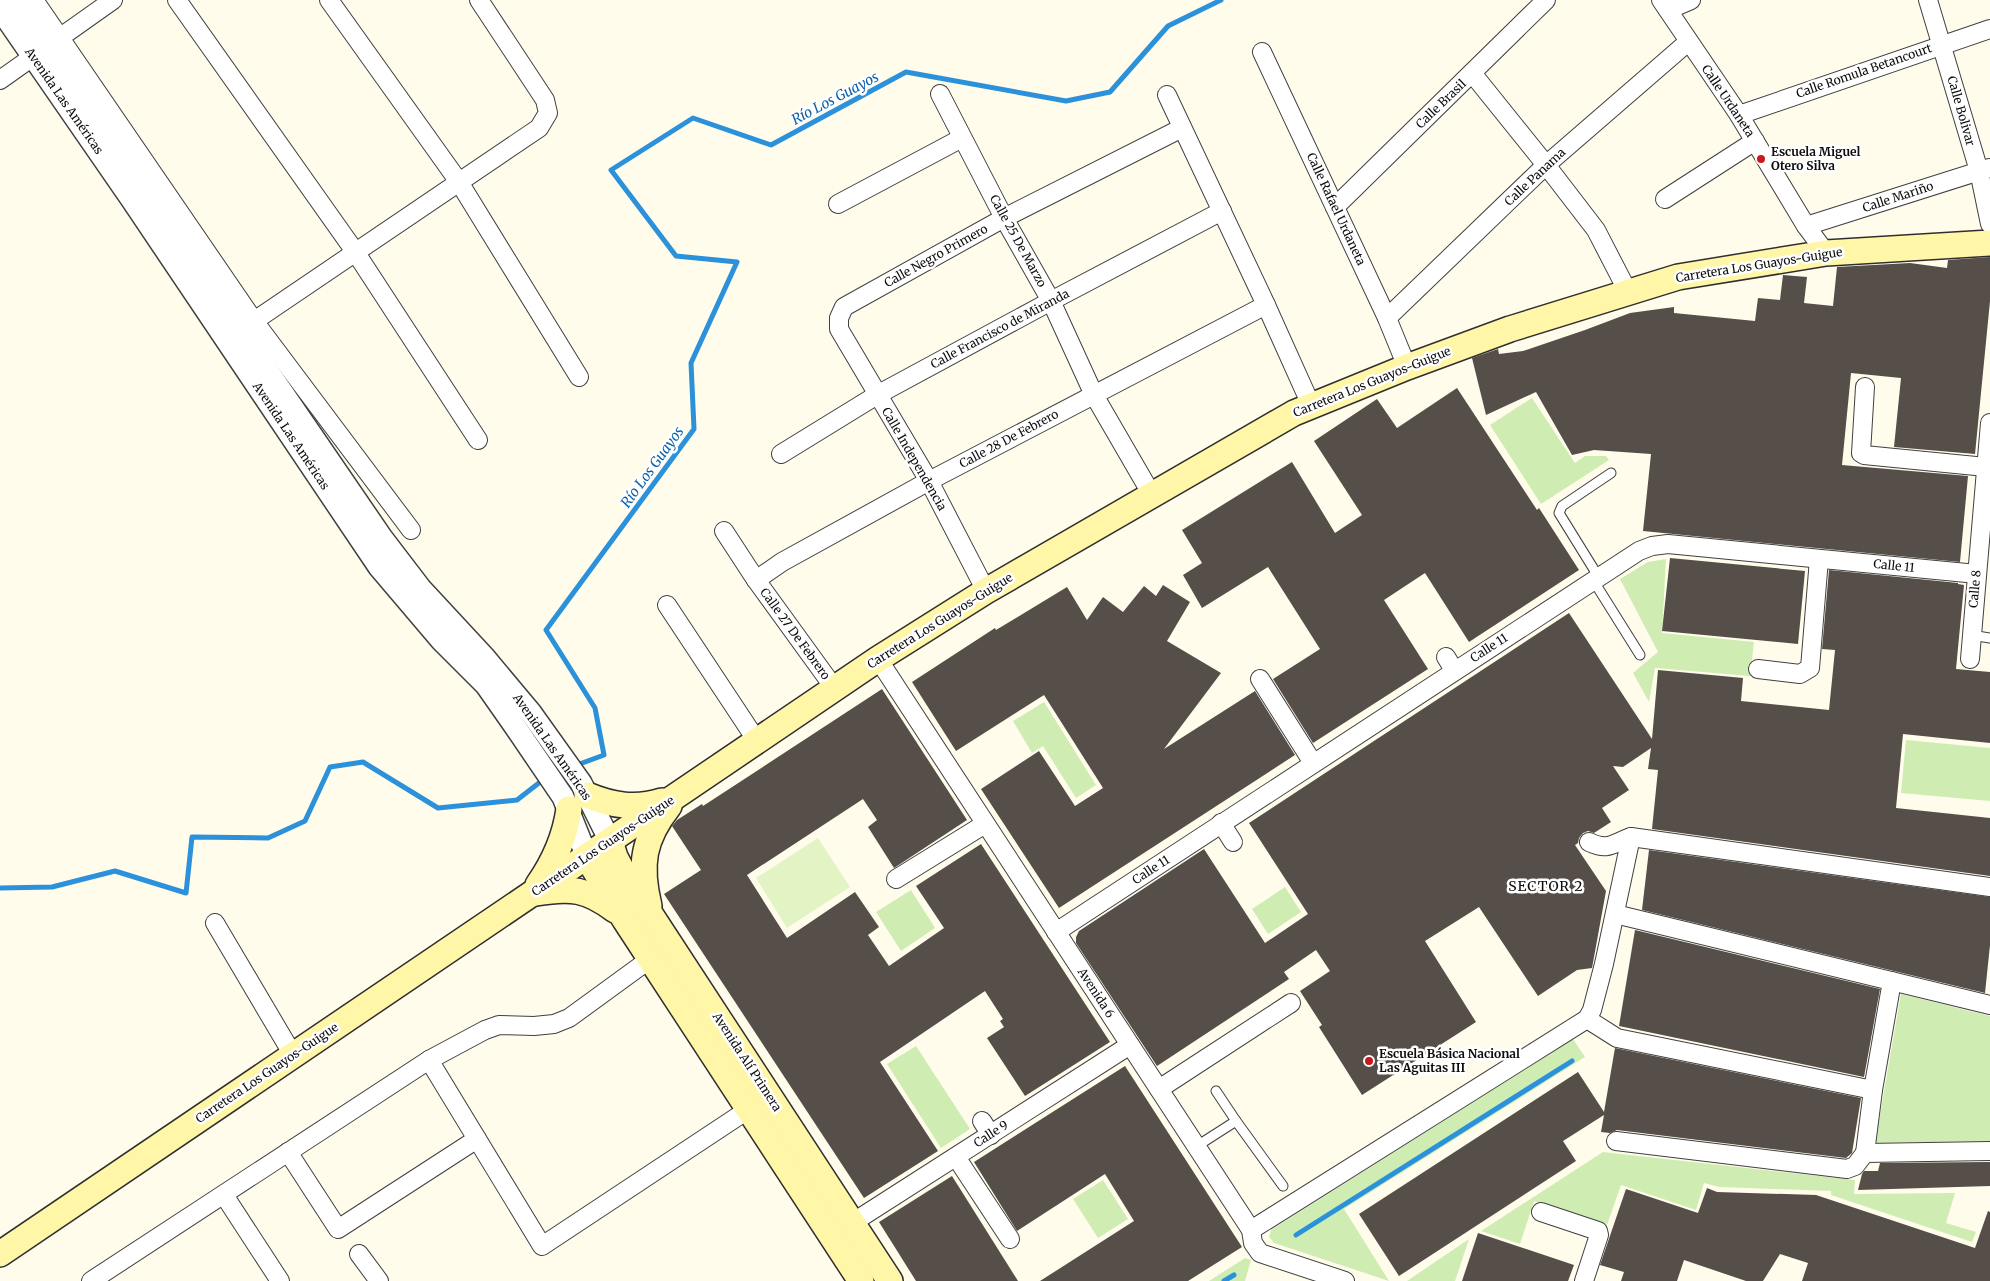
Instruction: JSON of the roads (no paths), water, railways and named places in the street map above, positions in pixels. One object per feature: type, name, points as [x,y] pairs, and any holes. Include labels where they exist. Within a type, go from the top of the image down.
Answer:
[{"type":"main road","name":"Carretera Los Guayos-Guigue","points":[[0,1254],[878,660],[986,591],[1294,412],[1510,329],[1678,276],[1826,253],[1990,243]]},
{"type":"main road","points":[[531,894],[556,857],[575,796],[626,806],[643,806],[676,796]]},
{"type":"main road","points":[[653,919],[645,890],[643,870],[645,849],[652,830],[676,796]]},
{"type":"main road","name":"Avenida Alí Primera","points":[[610,841],[615,857],[624,874],[890,1281]]},
{"type":"main road","name":"Avenida Alí Primera","points":[[586,857],[624,920],[861,1281]]},
{"type":"main road","points":[[531,894],[562,888],[583,892],[602,900],[618,912],[624,920]]},
{"type":"street","name":"Avenida Las Américas","points":[[14,0],[46,47],[153,232],[379,568],[441,640],[522,719],[575,796],[610,841]]},
{"type":"street","points":[[34,0],[46,47],[411,530]]},
{"type":"street","points":[[0,80],[113,0]]},
{"type":"street","points":[[177,0],[356,253],[478,440]]},
{"type":"street","points":[[329,0],[459,182],[579,377]]},
{"type":"street","points":[[254,321],[539,128],[548,113],[545,100],[479,0]]},
{"type":"street","name":"Calle Brasil","points":[[1335,207],[1546,0]]},
{"type":"street","points":[[1665,5],[1691,0]]},
{"type":"street","name":"Calle Bolivar","points":[[1928,0],[1984,169],[1990,224]]},
{"type":"street","name":"Calle Urdaneta","points":[[1665,5],[1756,141],[1806,226],[1826,253]]},
{"type":"street","name":"Avenida Las Américas","points":[[0,9],[46,47]]},
{"type":"street","name":"Calle Romula Betancourt","points":[[1739,115],[1990,29]]},
{"type":"street","name":"Calle Panama","points":[[1387,318],[1546,165],[1688,42]]},
{"type":"street","name":"Calle Rafael Urdaneta","points":[[1262,52],[1387,318],[1407,367]]},
{"type":"street","points":[[1472,73],[1596,230],[1628,292]]},
{"type":"street","name":"Calle 25 De Marzo","points":[[940,94],[1004,218],[1051,301],[1094,395],[1152,495]]},
{"type":"street","points":[[1167,95],[1311,405]]},
{"type":"street","name":"Calle Negro Primero","points":[[839,329],[839,318],[844,307],[1004,218],[1182,128]]},
{"type":"street","points":[[838,204],[962,138]]},
{"type":"street","points":[[1665,199],[1756,141]]},
{"type":"street","name":"Calle Mariño","points":[[1806,226],[1984,169]]},
{"type":"street","name":"Calle Francisco de Miranda","points":[[781,454],[877,395],[1051,301],[1222,212]]},
{"type":"street","name":"Calle 28 De Febrero","points":[[756,580],[782,562],[929,481],[1266,305]]},
{"type":"street","name":"Calle Independencia","points":[[839,329],[929,481],[986,591]]},
{"type":"street","points":[[1865,388],[1861,452],[1864,455],[1986,467]]},
{"type":"street","name":"Calle 8","points":[[1970,659],[1990,423]]},
{"type":"street","name":"Calle 27 De Febrero","points":[[724,531],[756,580],[835,689]]},
{"type":"street","name":"Calle 11","points":[[1056,932],[1313,763],[1450,664],[1639,551],[1652,546],[1668,544],[1977,574]]},
{"type":"street","points":[[1758,669],[1800,674],[1810,668],[1819,559]]},
{"type":"street","points":[[667,604],[757,741]]},
{"type":"street","name":"Avenida 6","points":[[878,660],[961,777],[986,824],[1251,1230],[1253,1243],[1260,1253],[1345,1281]]},
{"type":"street","points":[[1260,679],[1313,763]]},
{"type":"street","name":"Avenida Las Américas","points":[[575,796],[586,857]]},
{"type":"street","points":[[1221,823],[1233,842]]},
{"type":"street","points":[[896,879],[986,824]]},
{"type":"street","points":[[1251,1230],[1587,1019],[1592,1010],[1631,837]]},
{"type":"street","points":[[1589,842],[1600,847],[1606,847],[1631,837],[1990,887]]},
{"type":"street","points":[[1615,914],[1990,1005]]},
{"type":"street","points":[[215,923],[294,1055]]},
{"type":"street","points":[[91,1281],[429,1060],[486,1030],[499,1026],[554,1024],[570,1018],[650,959]]},
{"type":"street","points":[[1616,1141],[1847,1170],[1855,1166],[1865,1153],[1873,1090],[1892,981]]},
{"type":"street","points":[[1159,1089],[1291,1003]]},
{"type":"street","points":[[1587,1019],[1617,1038],[1873,1090]]},
{"type":"street","name":"Calle 9","points":[[852,1223],[956,1157],[986,1128],[1130,1046]]},
{"type":"street","points":[[429,1060],[542,1246],[749,1109]]},
{"type":"street","points":[[288,1152],[338,1228],[477,1139]]},
{"type":"street","points":[[1865,1153],[1990,1151]]},
{"type":"street","points":[[956,1157],[1010,1239]]},
{"type":"street","points":[[224,1194],[280,1281]]},
{"type":"street","points":[[1541,1212],[1598,1231],[1599,1235],[1584,1281]]},
{"type":"street","points":[[359,1254],[379,1281]]},
{"type":"lane","points":[[1611,473],[1562,506],[1559,513],[1640,655]]},
{"type":"lane","points":[[1971,635],[1990,638]]},
{"type":"lane","points":[[1216,1091],[1283,1186]]},
{"type":"lane","points":[[1197,1146],[1236,1121]]},
{"type":"waterway","name":"Río Los Guayos","points":[[574,766],[604,755],[595,708],[546,630],[694,429],[691,363],[737,262],[676,256],[611,170],[693,118],[771,145],[906,72],[1066,101],[1110,92],[1168,26],[1221,0]]},
{"type":"waterway","name":"Río Los Guayos","points":[[0,888],[52,887],[115,871],[186,893],[192,837],[268,838],[305,821],[330,767],[363,762],[438,808],[517,800],[544,779]]},
{"type":"waterway","points":[[1296,1235],[1572,1061]]},
{"type":"waterway","points":[[1224,1281],[1234,1275]]},
{"type":"place","name":"Escuela Miguel Otero Silva","points":[[1761,159]]},
{"type":"place","name":"Escuela Básica Nacional Las Aguitas III","points":[[1369,1061]]},
{"type":"district","name":"SECTOR 2","points":[[1546,886]]}]
